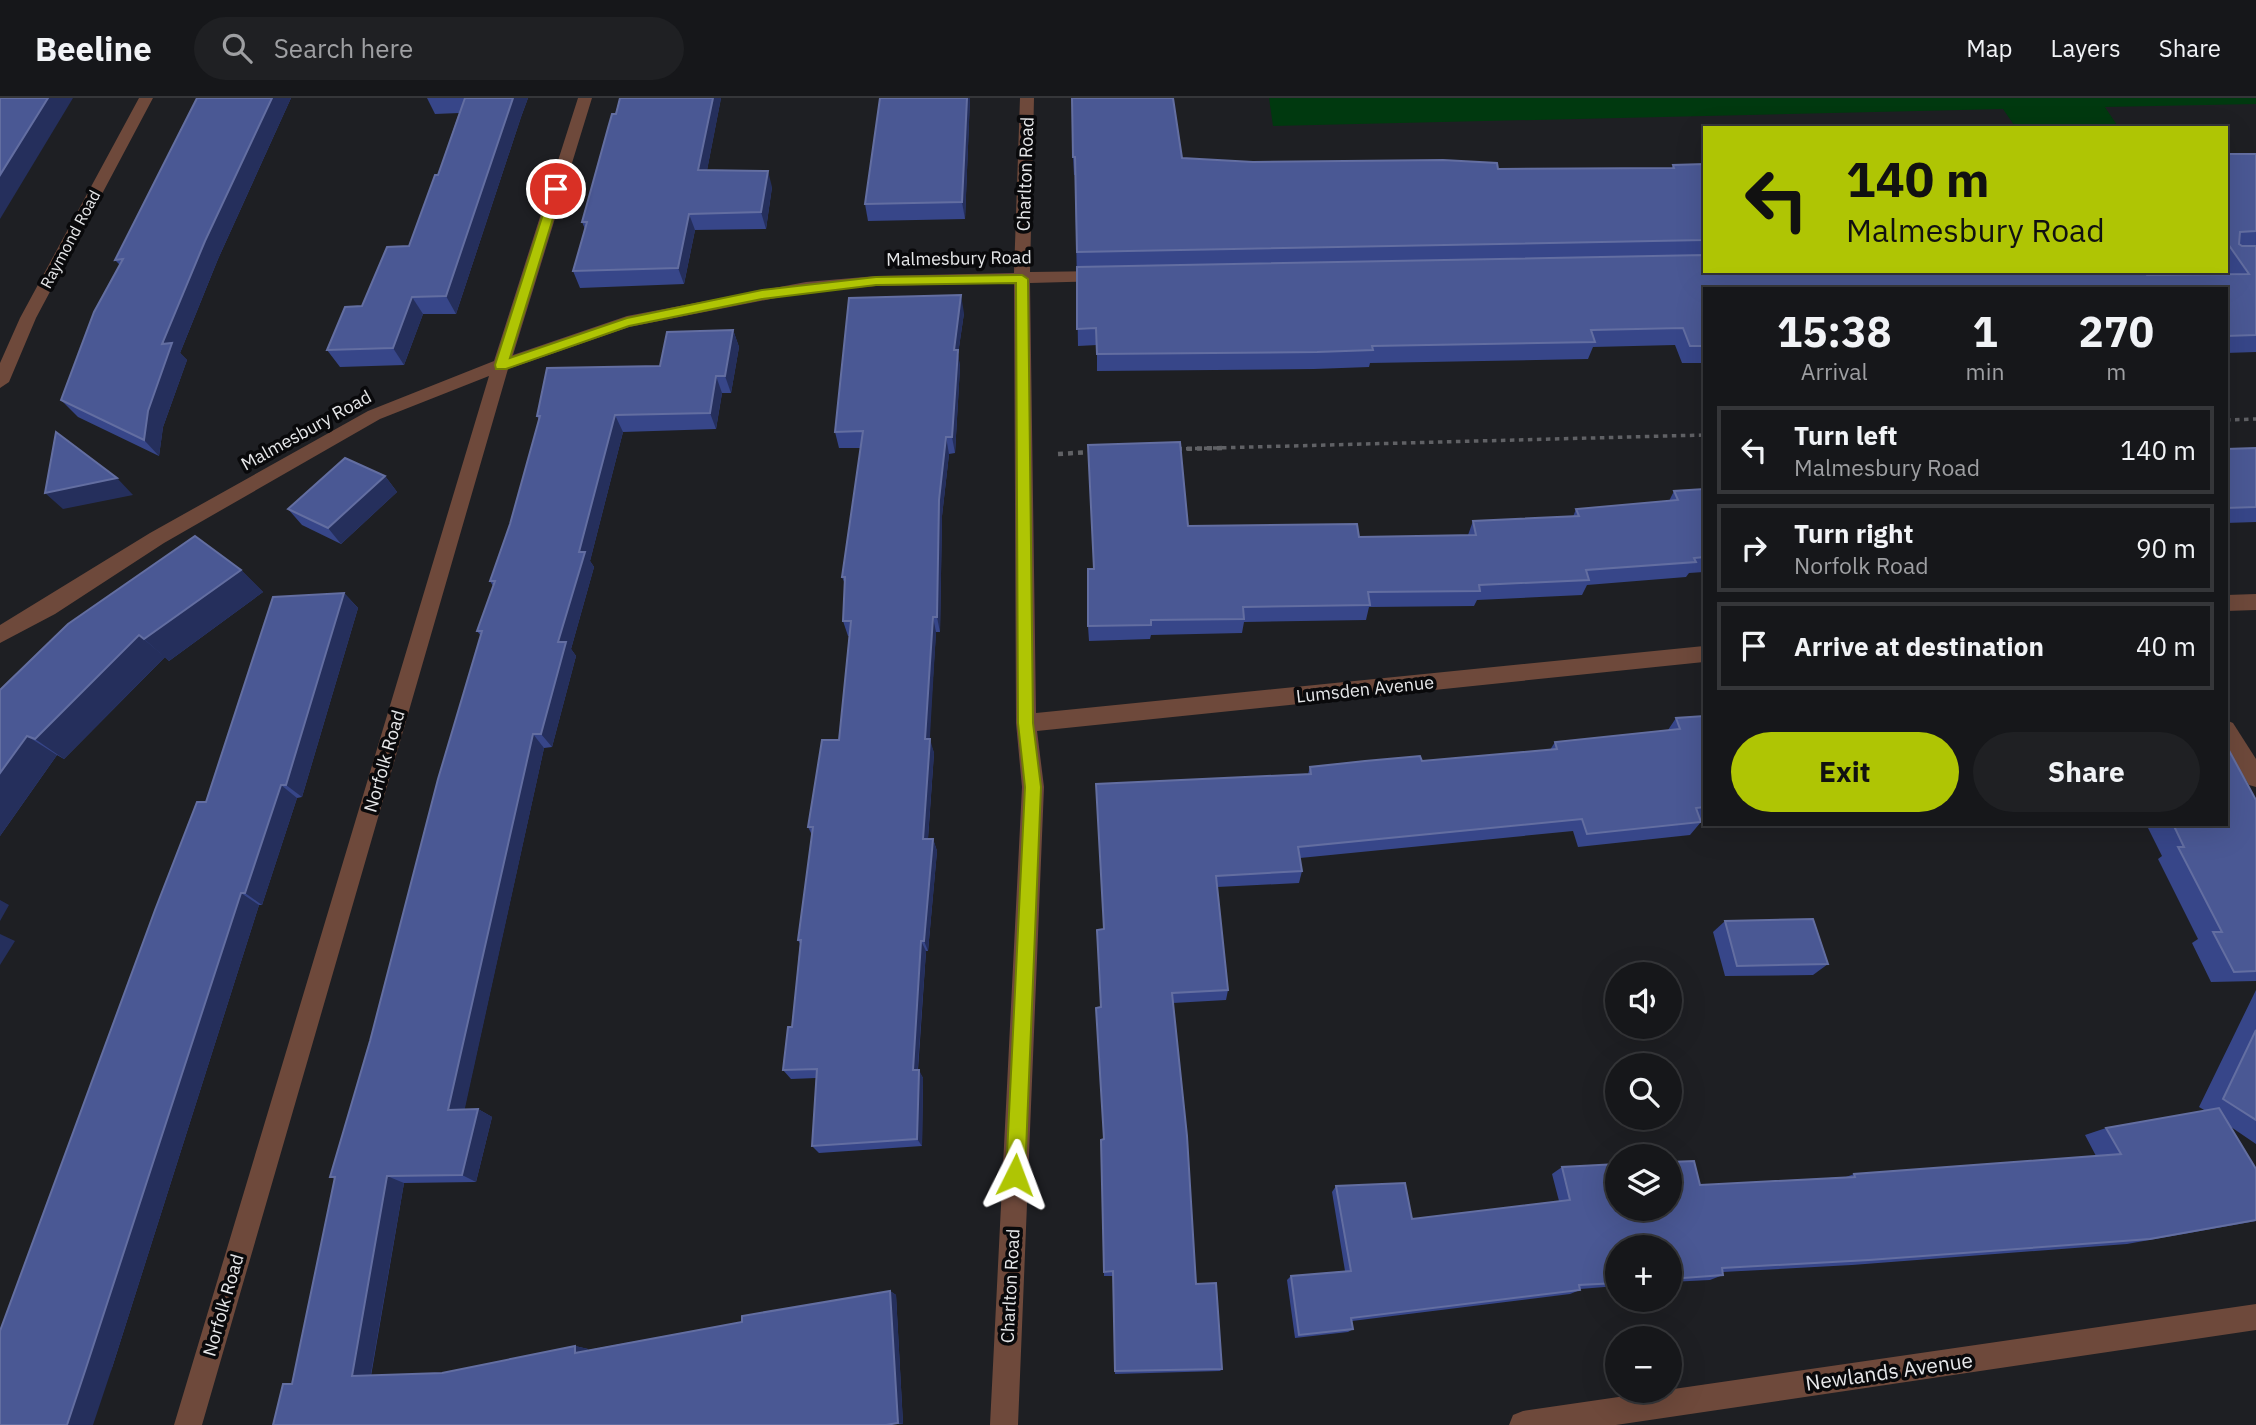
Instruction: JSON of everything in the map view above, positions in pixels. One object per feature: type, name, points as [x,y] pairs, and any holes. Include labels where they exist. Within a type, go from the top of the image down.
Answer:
[{"type":"street","name":"Raymond Road","points":[[0,382],[34,307],[146,98]]},
{"type":"street","name":"Norfolk Road","points":[[188,1425],[501,365],[584,98]]},
{"type":"street","name":"Charlton Road","points":[[1004,1425],[1033,787],[1026,723],[1023,455],[1022,279],[1027,98]]},
{"type":"street","name":"Malmesbury Road","points":[[0,635],[48,608],[157,538],[374,415],[501,365],[627,322],[740,298],[876,281],[1119,276]]},
{"type":"street","points":[[2228,603],[2256,602]]},
{"type":"street","name":"Lumsden Avenue","points":[[1026,723],[1703,654]]},
{"type":"street","points":[[2228,732],[2256,778]]},
{"type":"street","name":"Newlands Avenue","points":[[1523,1425],[2256,1317]]},
{"type":"path","points":[[2228,420],[2256,419]]},
{"type":"path","points":[[1170,450],[1703,435]]},
{"type":"path","points":[[1023,455],[1104,452]]},
{"type":"green space","points":[[1269,98],[2256,98],[2256,104],[2105,107],[2118,126],[2015,126],[2003,109],[1273,126]]},
{"type":"building","points":[[0,98],[48,98],[0,175]]},
{"type":"building","points":[[197,98],[272,98],[205,241],[162,344],[172,343],[148,411],[144,440],[61,400],[94,312],[123,259],[115,260]]},
{"type":"building","points":[[465,98],[513,98],[446,296],[412,297],[393,348],[327,350],[345,307],[362,306],[387,247],[409,246]]},
{"type":"building","points":[[620,98],[713,98],[698,170],[768,171],[761,212],[689,214],[678,268],[573,271],[587,222],[582,222],[612,114],[616,114]]},
{"type":"building","points":[[880,98],[967,98],[962,202],[865,204]]},
{"type":"building","points":[[1072,98],[1173,98],[1182,158],[1253,162],[1443,160],[1497,163],[1498,169],[1674,168],[1673,165],[1703,164],[1703,240],[1077,252]]},
{"type":"building","points":[[2228,154],[2256,154],[2256,231],[2240,232],[2239,244],[2256,246],[2256,335],[2228,336],[2228,287],[1703,287],[1703,346],[1690,346],[1683,328],[1591,330],[1595,342],[1372,346],[1373,350],[1317,352],[1097,354],[1096,328],[1077,329],[1077,267],[1703,255],[1703,273],[2249,274],[2228,244]]},
{"type":"building","points":[[961,295],[954,350],[958,350],[952,437],[946,437],[939,500],[937,617],[933,617],[925,739],[930,739],[923,839],[933,839],[924,941],[921,941],[913,1070],[919,1070],[917,1139],[812,1146],[817,1069],[783,1070],[788,1027],[792,1027],[801,940],[798,940],[813,827],[808,827],[822,740],[839,740],[851,621],[843,621],[845,577],[842,577],[863,431],[835,432],[849,298]]},
{"type":"building","points":[[733,330],[725,376],[716,376],[710,413],[615,415],[579,552],[585,552],[558,642],[566,642],[541,734],[533,734],[448,1110],[478,1109],[462,1175],[387,1176],[352,1376],[442,1373],[575,1346],[575,1353],[742,1322],[742,1316],[890,1291],[898,1423],[273,1425],[283,1384],[292,1384],[335,1177],[330,1177],[370,1041],[438,779],[482,631],[477,631],[495,581],[490,581],[510,524],[540,416],[537,416],[547,368],[660,366],[667,332]]},
{"type":"building","points":[[56,432],[117,478],[45,493]]},
{"type":"building","points":[[1180,442],[1188,526],[1357,524],[1359,537],[1476,535],[1473,521],[1579,516],[1576,509],[1678,500],[1674,491],[1703,489],[1703,557],[1694,558],[1696,562],[1586,570],[1589,580],[1479,585],[1480,591],[1368,592],[1370,605],[1243,607],[1244,619],[1151,620],[1151,625],[1088,626],[1088,569],[1094,569],[1088,445]]},
{"type":"building","points":[[2256,448],[2256,507],[2228,508],[2228,449]]},
{"type":"building","points":[[345,458],[385,476],[328,528],[288,509]]},
{"type":"building","points":[[195,536],[241,570],[144,639],[139,635],[35,739],[27,736],[0,773],[0,690],[68,624]]},
{"type":"building","points":[[344,593],[286,785],[281,785],[245,893],[241,893],[67,1425],[0,1425],[0,1331],[197,802],[206,802],[273,597]]},
{"type":"building","points":[[1703,716],[1703,807],[1696,808],[1701,822],[1587,834],[1582,819],[1298,847],[1302,871],[1216,876],[1228,990],[1172,993],[1187,1136],[1196,1284],[1216,1283],[1222,1369],[1115,1371],[1113,1271],[1104,1272],[1101,1140],[1104,1139],[1096,1008],[1101,1007],[1097,930],[1104,929],[1096,784],[1311,774],[1310,767],[1365,761],[1420,756],[1422,761],[1557,749],[1555,742],[1680,729],[1676,718]]},
{"type":"building","points":[[2228,749],[2256,800],[2256,971],[2234,972],[2213,932],[2222,932],[2178,847],[2184,847],[2174,826],[2228,826]]},
{"type":"building","points":[[1813,919],[1828,964],[1737,966],[1725,921]]},
{"type":"building","points":[[2256,1030],[2256,1120],[2223,1099]]},
{"type":"building","points":[[2219,1108],[2256,1169],[2256,1220],[2150,1239],[1722,1268],[1723,1275],[1682,1278],[1682,1235],[1605,1235],[1605,1284],[1579,1285],[1580,1290],[1351,1318],[1353,1329],[1299,1335],[1291,1276],[1351,1271],[1336,1186],[1405,1183],[1412,1219],[1570,1200],[1562,1167],[1605,1165],[1605,1221],[1682,1221],[1682,1162],[1694,1161],[1700,1185],[1855,1177],[1854,1174],[2121,1154],[2106,1128]]},
{"type":"route","points":[[556,189],[501,365],[627,322],[740,298],[876,281],[1022,279],[1026,723],[1033,787],[1015,1175]]}]
